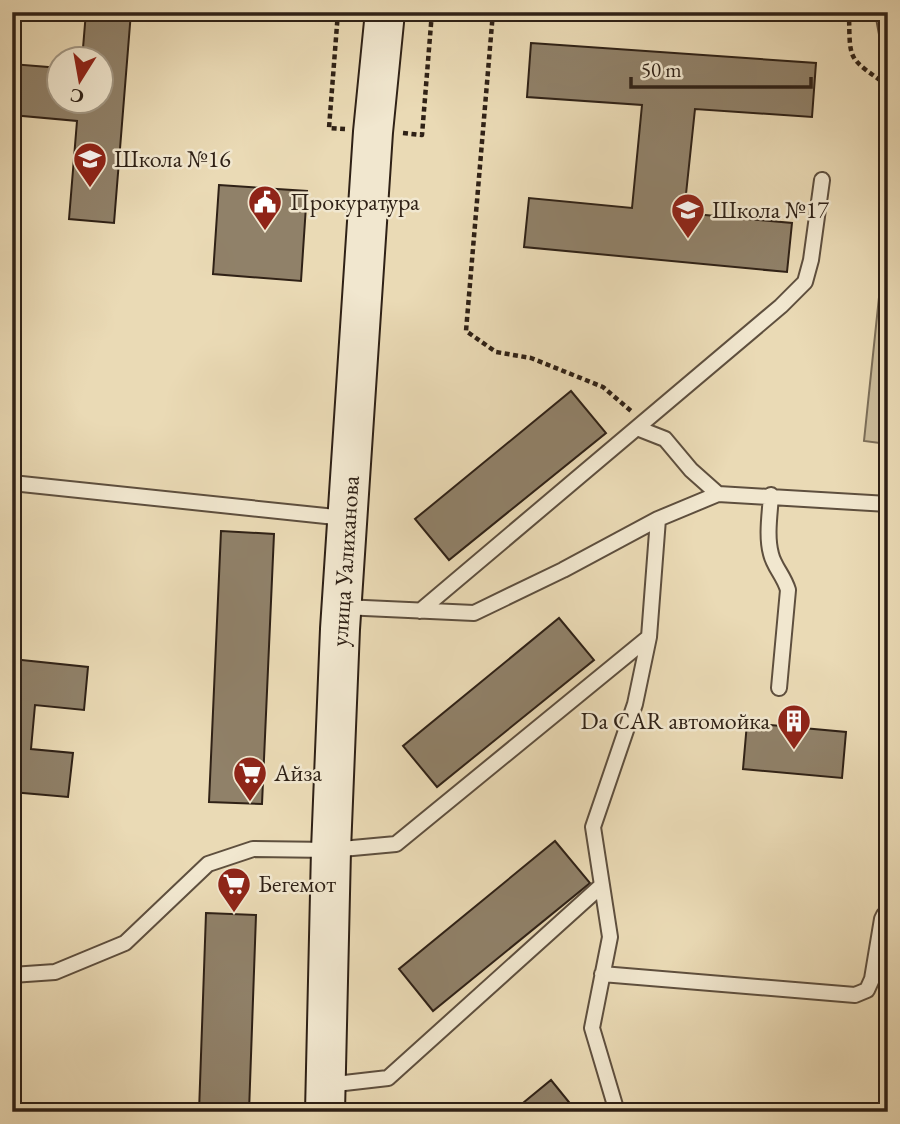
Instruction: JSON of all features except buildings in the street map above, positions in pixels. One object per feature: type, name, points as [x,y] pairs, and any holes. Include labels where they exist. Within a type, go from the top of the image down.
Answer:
[{"type":"street","name":"улица Уалиханова","points":[[326,1098],[331,850],[342,607],[373,132],[385,12]]},
{"type":"lane","points":[[883,12],[888,39]]},
{"type":"lane","points":[[420,611],[781,306],[805,282],[811,260],[822,180]]},
{"type":"lane","points":[[640,425],[665,439],[691,470],[718,494]]},
{"type":"lane","points":[[12,483],[348,519]]},
{"type":"lane","points":[[342,607],[474,613],[564,570],[658,519],[718,494],[888,503]]},
{"type":"lane","points":[[771,495],[769,550],[774,563],[784,576],[788,590],[779,688]]},
{"type":"lane","points":[[617,1112],[592,1028],[610,937],[593,827],[635,704],[649,637],[658,519]]},
{"type":"lane","points":[[12,975],[55,972],[125,943],[208,864],[253,849],[331,850],[396,844],[649,637]]},
{"type":"lane","points":[[326,1098],[388,1078],[601,886]]},
{"type":"lane","points":[[602,974],[855,995],[867,990],[872,979],[882,919],[888,914]]},
{"type":"path","points":[[338,12],[329,128],[422,135],[432,12]]},
{"type":"path","points":[[479,12],[493,13],[466,331],[496,352],[531,358],[603,387],[640,425]]},
{"type":"path","points":[[849,12],[853,61],[888,86]]},
{"type":"shaded area","points":[[888,211],[888,444],[864,441]]},
{"type":"place","name":"Школа №16","points":[[90,189]]},
{"type":"place","name":"Прокуратура","points":[[265,232]]},
{"type":"place","name":"Школа №17","points":[[688,240]]},
{"type":"place","name":"Da CAR автомойка","points":[[794,751]]},
{"type":"place","name":"Айза","points":[[250,803]]},
{"type":"place","name":"Бегемот","points":[[234,914]]}]
